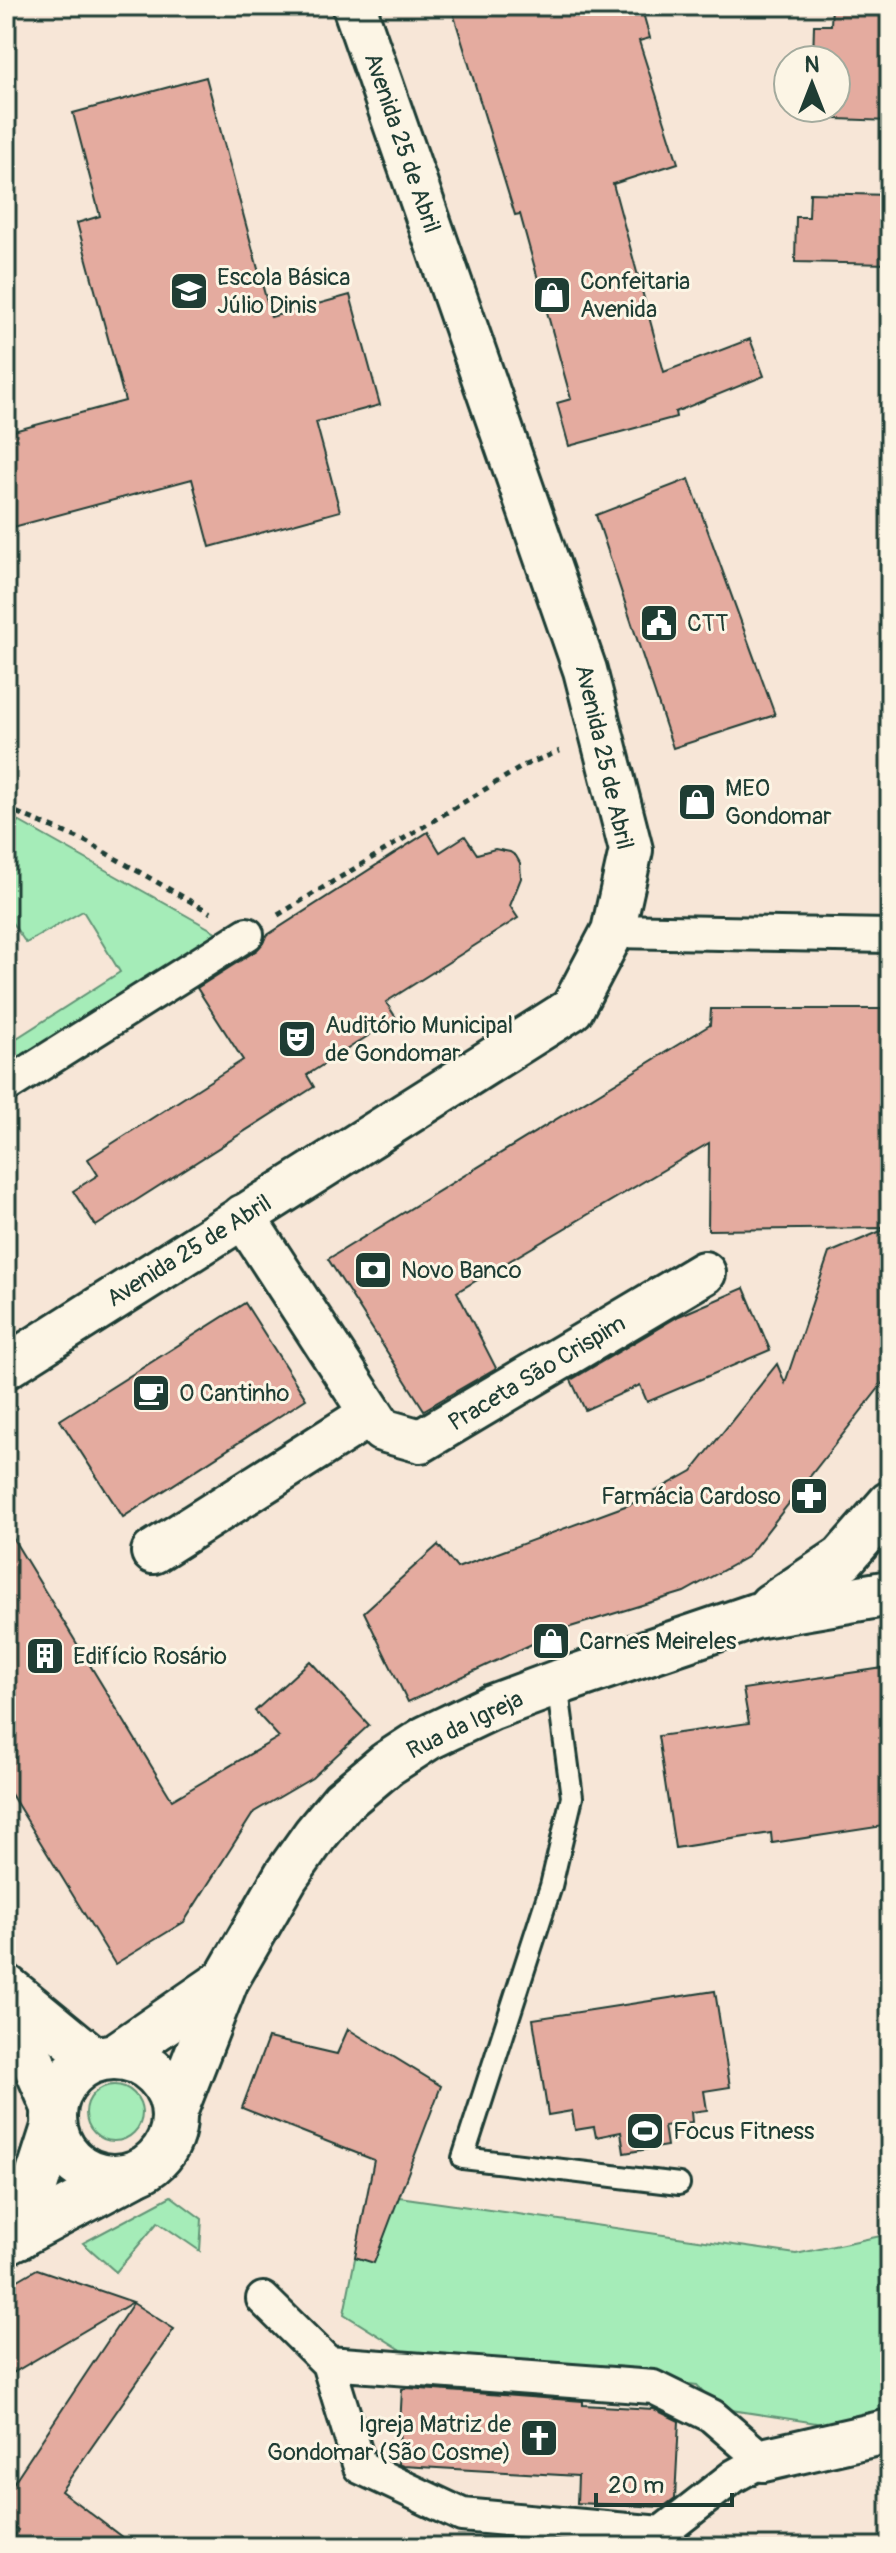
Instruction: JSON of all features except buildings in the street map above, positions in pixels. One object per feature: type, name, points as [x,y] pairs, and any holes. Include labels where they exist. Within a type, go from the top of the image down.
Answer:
[{"type":"main road","name":"Rua da Igreja","points":[[755,1616],[843,1558],[890,1504]]},
{"type":"main road","name":"Rua da Igreja","points":[[174,2113],[226,1980],[286,1876],[343,1801],[387,1764],[427,1738],[492,1707],[557,1683],[755,1616],[890,1593]]},
{"type":"main road","name":"Rua da Igreja","points":[[105,2059],[226,1980]]},
{"type":"main road","points":[[105,2059],[132,2059],[155,2074],[170,2095],[174,2113],[174,2128],[159,2157],[147,2168],[12,2239],[54,2118],[59,2093],[68,2079],[81,2067],[105,2059]]},
{"type":"main road","points":[[54,2118],[61,2146],[74,2162],[91,2173],[109,2177],[132,2175]]},
{"type":"street","name":"Avenida 25 de Abril","points":[[6,1367],[572,1009],[613,931],[631,850],[585,670],[354,6]]},
{"type":"street","points":[[613,931],[890,936]]},
{"type":"street","points":[[6,1086],[247,934]]},
{"type":"street","name":"Praceta São Crispim","points":[[243,1216],[382,1430],[421,1441],[704,1273]]},
{"type":"street","points":[[153,1552],[371,1414]]},
{"type":"street","points":[[6,1986],[105,2059]]},
{"type":"street","points":[[6,1998],[54,2118]]},
{"type":"street","points":[[263,2299],[328,2363],[360,2467],[462,2515],[661,2533],[734,2476],[763,2460],[890,2431]]},
{"type":"street","points":[[328,2363],[653,2387],[712,2416],[763,2460]]},
{"type":"lane","points":[[557,1683],[572,1797],[551,1886],[463,2158],[679,2184]]},
{"type":"path","points":[[6,808],[85,841],[247,934],[525,765],[602,734]]},
{"type":"green space","points":[[13,818],[221,935],[6,1072],[6,1045],[120,972],[83,911],[26,943],[6,914],[6,823]]},
{"type":"green space","points":[[114,2085],[134,2093],[142,2113],[134,2133],[114,2141],[94,2133],[86,2113],[94,2093]]},
{"type":"green space","points":[[171,2196],[202,2219],[200,2251],[158,2222],[116,2272],[83,2243]]},
{"type":"green space","points":[[399,2197],[796,2254],[890,2234],[890,2409],[823,2424],[718,2408],[697,2385],[455,2356],[408,2354],[344,2314],[366,2203]]},
{"type":"place","name":"Escola Básica Júlio Dinis","points":[[189,291]]},
{"type":"place","name":"Confeitaria Avenida","points":[[552,295]]},
{"type":"place","name":"CTT","points":[[659,623]]},
{"type":"place","name":"MEO Gondomar","points":[[697,802]]},
{"type":"place","name":"Auditório Municipal de Gondomar","points":[[297,1039]]},
{"type":"place","name":"Novo Banco","points":[[373,1270]]},
{"type":"place","name":"O Cantinho","points":[[151,1393]]},
{"type":"place","name":"Farmácia Cardoso","points":[[809,1496]]},
{"type":"place","name":"Carnes Meireles","points":[[551,1641]]},
{"type":"place","name":"Edifício Rosário","points":[[45,1656]]},
{"type":"place","name":"Focus Fitness","points":[[645,2131]]},
{"type":"place","name":"Igreja Matriz de Gondomar (São Cosme)","points":[[539,2438]]}]
